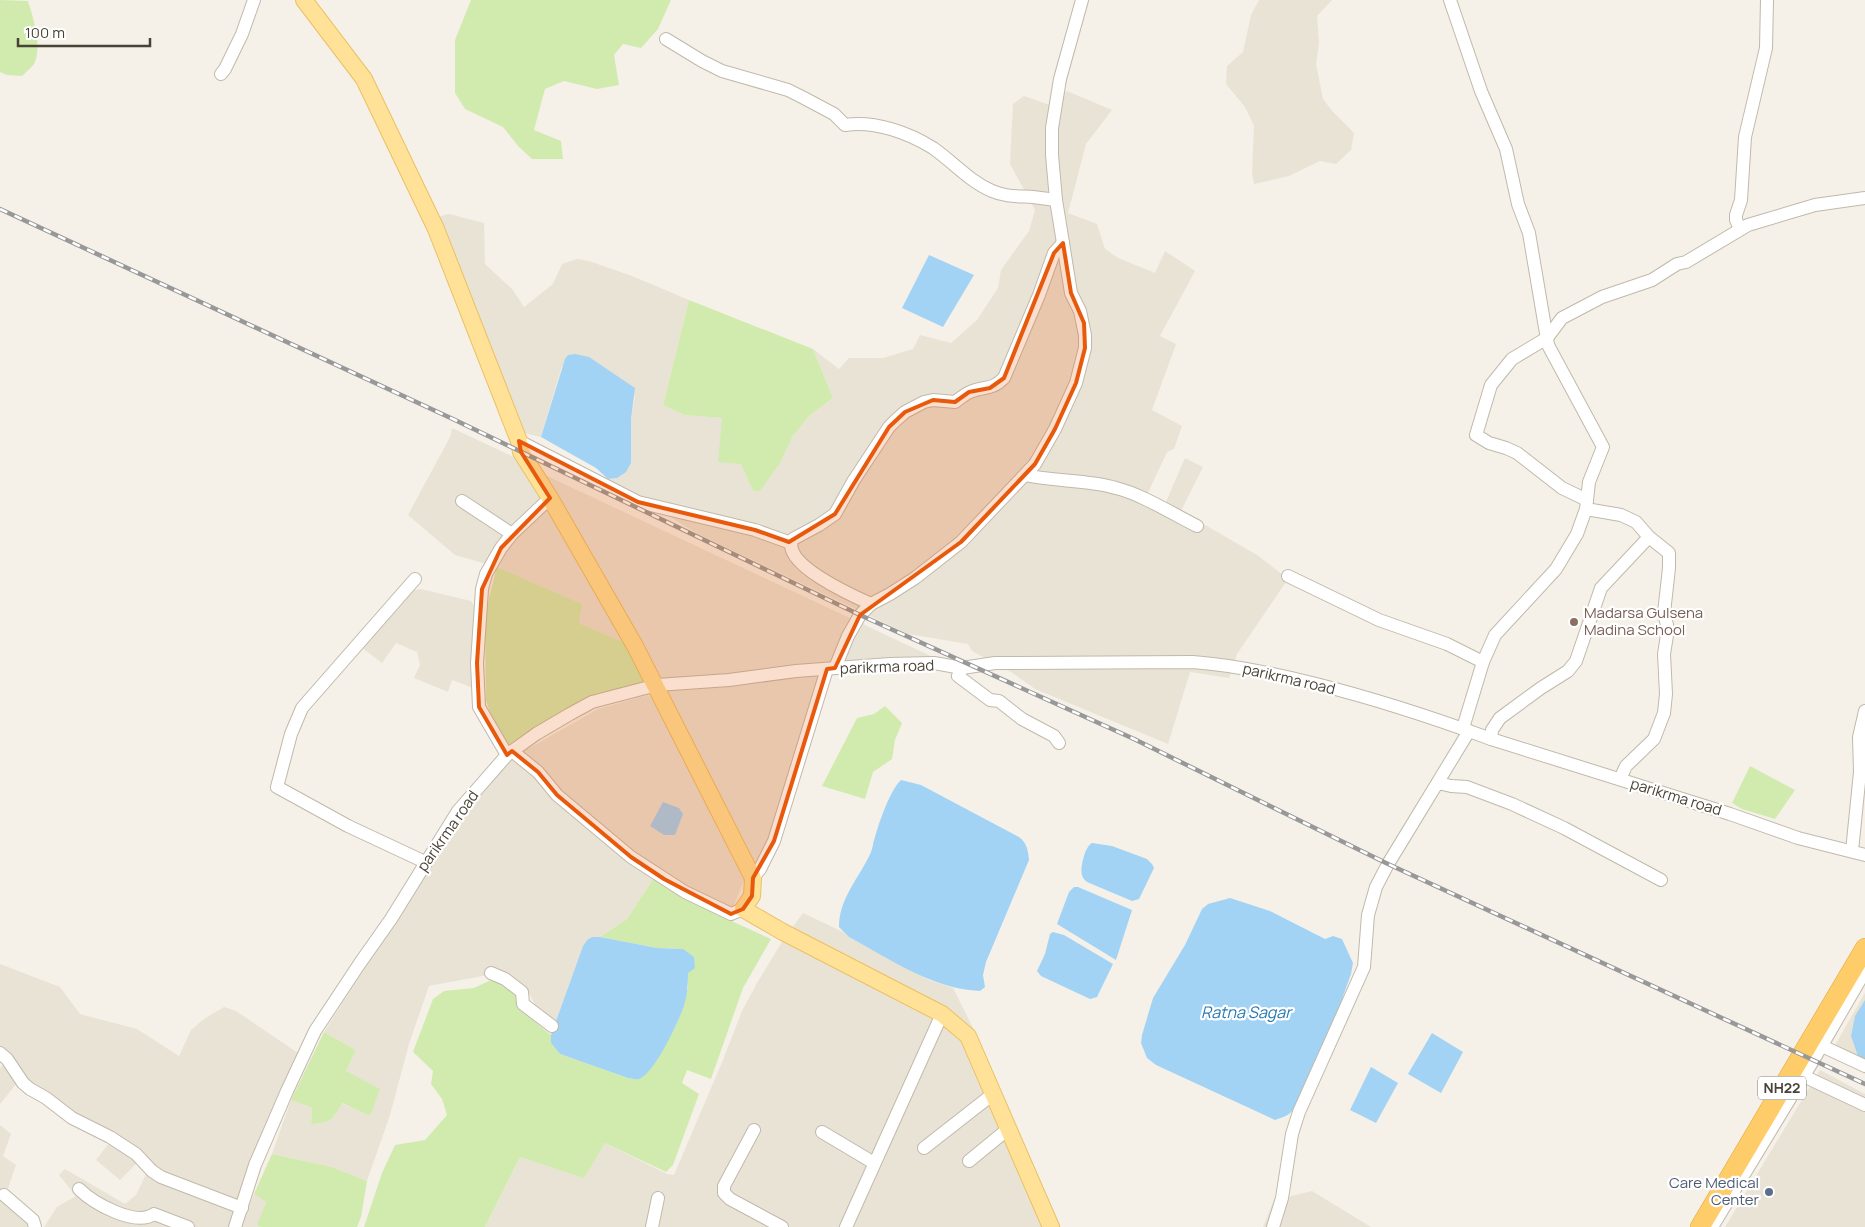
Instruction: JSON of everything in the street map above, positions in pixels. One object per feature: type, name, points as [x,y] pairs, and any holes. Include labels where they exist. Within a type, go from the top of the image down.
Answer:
[{"type":"highway","name":"NH22","points":[[1700,1227],[1798,1074],[1865,948]]},
{"type":"main road","points":[[304,0],[364,79],[436,229],[519,441],[521,452],[550,498],[656,685],[753,878],[752,896],[742,909],[942,1014],[968,1036],[1051,1227]]},
{"type":"street","points":[[220,74],[225,69],[242,34],[254,0]]},
{"type":"street","points":[[753,878],[760,869],[774,841],[831,669],[860,615],[871,604],[914,578],[961,542],[1035,464],[1055,429],[1076,383],[1085,348],[1084,323],[1071,293],[1056,200],[1052,155],[1053,119],[1060,79],[1082,0]]},
{"type":"street","points":[[1272,1227],[1282,1198],[1292,1134],[1299,1112],[1364,967],[1368,914],[1376,887],[1438,783],[1466,729],[1484,662],[1495,635],[1556,569],[1576,534],[1587,504],[1589,482],[1603,447],[1548,345],[1529,233],[1518,204],[1506,149],[1481,91],[1450,0]]},
{"type":"street","points":[[1740,229],[1736,215],[1741,200],[1746,137],[1766,48],[1768,0]]},
{"type":"street","points":[[666,39],[722,71],[788,90],[802,96],[834,114],[845,125],[853,124],[887,128],[914,139],[933,148],[966,175],[1004,196],[1056,200]]},
{"type":"street","points":[[1620,780],[1626,766],[1654,739],[1664,713],[1666,694],[1664,654],[1668,629],[1664,613],[1669,553],[1649,537],[1636,522],[1587,504],[1562,488],[1517,453],[1489,444],[1476,435],[1491,385],[1512,359],[1547,338],[1562,318],[1602,297],[1652,280],[1748,225],[1815,205],[1865,198]]},
{"type":"street","points":[[871,604],[853,596],[812,572],[791,551],[793,539],[835,514],[842,504],[847,490],[889,426],[905,412],[924,402],[933,400],[956,402],[968,392],[990,388],[1004,378],[1039,295],[1054,253],[1063,243]]},
{"type":"street","points":[[519,441],[638,502],[755,530],[791,543]]},
{"type":"street","points":[[1024,475],[1118,488],[1197,526]]},
{"type":"street","points":[[550,498],[512,534],[501,548],[486,574],[482,589],[477,663],[479,707],[509,753],[538,772],[557,795],[630,857],[685,892],[709,904],[731,914],[742,909]]},
{"type":"street","points":[[462,500],[512,534]]},
{"type":"street","points":[[1491,739],[1492,730],[1500,718],[1540,688],[1568,671],[1576,661],[1601,588],[1649,537]]},
{"type":"street","points":[[1288,576],[1379,620],[1447,644],[1484,662]]},
{"type":"street","points":[[415,579],[302,708],[291,734],[277,787],[348,826],[426,862]]},
{"type":"street","name":"parikrma road","points":[[235,1227],[255,1166],[315,1031],[391,919],[458,811],[509,753],[536,734],[592,702],[656,685],[729,680],[796,671],[890,664],[934,663],[962,668],[995,663],[1193,662],[1225,664],[1349,693],[1730,814],[1798,838],[1865,854]]},
{"type":"street","points":[[962,668],[958,676],[969,686],[990,700],[1000,702],[1022,719],[1054,736],[1059,743]]},
{"type":"street","points":[[1852,851],[1860,772],[1859,737],[1865,711]]},
{"type":"street","points":[[1438,783],[1467,787],[1512,804],[1564,828],[1661,880]]},
{"type":"street","name":"NH22","points":[[1712,1227],[1798,1074],[1822,1046],[1865,971]]},
{"type":"street","points":[[492,973],[506,979],[522,992],[523,1004],[552,1026]]},
{"type":"street","points":[[846,1227],[942,1014]]},
{"type":"street","points":[[1822,1046],[1865,1066]]},
{"type":"street","points":[[0,1053],[7,1059],[30,1090],[46,1098],[72,1118],[110,1137],[136,1154],[152,1171],[162,1177],[242,1208]]},
{"type":"street","points":[[1798,1074],[1865,1105]]},
{"type":"street","points":[[924,1148],[993,1094]]},
{"type":"street","points":[[969,1161],[1008,1129]]},
{"type":"street","points":[[754,1130],[723,1191],[730,1199],[782,1227]]},
{"type":"street","points":[[822,1132],[874,1163]]},
{"type":"street","points":[[79,1189],[98,1204],[115,1212],[137,1218],[148,1218],[154,1214],[188,1227]]},
{"type":"street","points":[[4,1195],[32,1220],[35,1227]]},
{"type":"street","points":[[652,1227],[658,1198]]},
{"type":"highlighted area","points":[[1063,243],[1071,293],[1084,323],[1085,348],[1076,383],[1055,429],[1035,464],[961,542],[860,615],[835,668],[827,669],[774,841],[753,878],[752,896],[743,909],[731,914],[664,879],[631,857],[557,795],[538,772],[512,751],[507,755],[479,707],[477,663],[482,589],[501,548],[550,498],[521,452],[519,441],[638,502],[755,530],[789,542],[835,514],[889,427],[905,412],[933,400],[955,402],[969,392],[990,388],[1004,378],[1054,253]]},
{"type":"shaded area","points":[[1259,0],[1332,0],[1317,16],[1319,43],[1316,64],[1323,99],[1354,133],[1351,150],[1336,164],[1320,161],[1289,176],[1254,184],[1252,173],[1254,126],[1245,107],[1226,84],[1227,66],[1243,52],[1251,15]]},
{"type":"shaded area","points":[[1067,91],[1112,110],[1086,144],[1068,213],[1097,224],[1105,249],[1118,258],[1155,273],[1165,251],[1195,271],[1160,336],[1176,344],[1152,410],[1182,426],[1174,449],[1167,452],[1147,495],[1165,504],[1185,458],[1203,467],[1181,511],[1257,555],[1288,579],[1237,654],[1229,678],[1190,672],[1168,744],[1035,689],[1011,672],[972,651],[968,644],[908,634],[698,534],[608,479],[617,478],[631,463],[631,419],[635,396],[562,366],[541,437],[519,432],[437,217],[449,214],[484,223],[485,264],[512,289],[524,307],[553,284],[562,264],[577,259],[589,261],[632,276],[689,300],[663,405],[684,415],[722,418],[753,491],[759,491],[780,463],[793,436],[810,415],[833,398],[813,349],[839,369],[849,358],[883,358],[913,349],[920,335],[951,343],[977,320],[998,288],[1001,270],[1029,231],[1035,210],[1010,164],[1013,104],[1024,96],[1050,105]]},
{"type":"shaded area","points":[[452,428],[520,460],[605,601],[623,642],[579,623],[582,604],[497,567],[455,555],[408,515],[450,437]]},
{"type":"shaded area","points":[[545,475],[935,658],[658,681]]},
{"type":"shaded area","points":[[421,589],[471,601],[477,611],[473,688],[452,680],[448,692],[414,678],[420,665],[417,652],[396,643],[382,663],[361,647],[409,591]]},
{"type":"shaded area","points":[[823,673],[772,832],[757,864],[743,850],[664,692],[682,685]]},
{"type":"shaded area","points":[[648,695],[663,708],[745,878],[732,910],[657,873],[627,919],[600,937],[592,937],[587,940],[583,946],[551,1035],[530,995],[504,972],[429,986],[409,1044],[390,1115],[367,1181],[332,1167],[272,1154],[291,1100],[312,1108],[311,1123],[335,1116],[341,1103],[370,1116],[346,1071],[356,1050],[324,1032],[454,828],[512,758],[598,709]]},
{"type":"shaded area","points":[[803,913],[843,932],[929,980],[953,988],[976,1034],[1061,1227],[485,1227],[520,1157],[584,1177],[605,1143],[667,1174],[674,1175],[742,1011],[785,937]]},
{"type":"shaded area","points":[[0,964],[60,987],[80,1014],[137,1029],[179,1056],[191,1030],[204,1019],[224,1007],[236,1011],[298,1053],[232,1227],[44,1227],[57,1207],[76,1196],[59,1175],[65,1169],[125,1204],[136,1195],[147,1172],[138,1162],[120,1180],[96,1160],[110,1142],[17,1083],[0,1104],[0,1068],[6,1062],[0,1055]]},
{"type":"shaded area","points":[[1865,993],[1865,1074],[1832,1056],[1834,1047]]},
{"type":"shaded area","points":[[1820,1070],[1865,1094],[1865,1227],[1725,1227]]},
{"type":"shaded area","points":[[0,1125],[11,1134],[3,1156],[16,1165],[6,1194],[32,1214],[42,1227],[0,1227]]},
{"type":"shaded area","points":[[1312,1191],[1371,1227],[1263,1227],[1274,1200]]},
{"type":"shaded area","points":[[254,1194],[266,1202],[258,1224],[261,1227],[239,1227]]},
{"type":"green space","points":[[0,0],[28,1],[36,32],[38,50],[34,64],[22,76],[7,75],[0,72]]},
{"type":"green space","points":[[471,0],[671,0],[658,29],[641,48],[623,44],[614,55],[619,85],[597,89],[564,81],[545,89],[534,130],[561,141],[563,159],[532,159],[518,146],[503,127],[465,109],[455,93],[455,40]]},
{"type":"green space","points":[[689,300],[813,349],[833,398],[810,415],[793,436],[780,463],[760,491],[753,491],[741,464],[718,462],[722,418],[684,415],[663,405]]},
{"type":"green space","points":[[497,567],[582,604],[579,623],[623,642],[649,683],[598,693],[559,713],[508,748],[497,733],[486,700],[485,614]]},
{"type":"green space","points":[[885,706],[902,723],[895,740],[892,759],[873,772],[865,799],[822,786],[857,718],[874,714]]},
{"type":"green space","points":[[1750,766],[1795,790],[1775,819],[1742,809],[1732,803]]},
{"type":"green space","points":[[657,873],[725,918],[771,939],[743,988],[711,1079],[687,1070],[682,1083],[699,1094],[673,1165],[666,1172],[605,1143],[584,1178],[520,1157],[485,1227],[364,1227],[382,1173],[395,1145],[425,1140],[447,1115],[442,1099],[431,1084],[433,1071],[413,1052],[433,999],[444,991],[474,988],[491,980],[502,984],[518,996],[519,1009],[551,1035],[551,1043],[560,1054],[628,1078],[638,1079],[688,988],[688,973],[683,949],[657,948],[600,937],[627,919]]},
{"type":"green space","points":[[324,1032],[356,1050],[346,1071],[380,1089],[370,1116],[342,1103],[331,1120],[311,1124],[312,1108],[291,1100]]},
{"type":"green space","points":[[272,1154],[332,1167],[367,1181],[361,1217],[357,1227],[261,1227],[257,1225],[266,1202],[254,1194]]},
{"type":"water","points":[[929,255],[974,275],[943,327],[902,308]]},
{"type":"water","points":[[575,354],[589,357],[635,388],[631,419],[631,463],[626,472],[617,478],[608,479],[596,468],[541,437],[565,359],[568,355]]},
{"type":"water","points":[[901,780],[921,785],[1019,837],[1027,847],[1029,860],[986,962],[983,975],[985,987],[980,991],[945,985],[912,972],[849,937],[839,927],[842,907],[846,897],[871,852],[885,807]]},
{"type":"water","points":[[663,802],[679,808],[683,814],[675,835],[664,835],[650,826]]},
{"type":"water","points":[[1092,843],[1112,846],[1147,859],[1152,864],[1154,868],[1139,899],[1132,901],[1084,879],[1082,876],[1082,862],[1087,848]]},
{"type":"water","points":[[1074,887],[1132,910],[1116,960],[1057,924],[1069,892]]},
{"type":"water","name":"Ratna Sagar","points":[[1230,898],[1270,911],[1325,939],[1333,936],[1342,939],[1353,963],[1351,974],[1332,1026],[1305,1091],[1289,1114],[1275,1120],[1156,1065],[1147,1058],[1141,1043],[1153,998],[1185,945],[1202,909],[1208,904]]},
{"type":"water","points":[[1053,932],[1064,935],[1113,964],[1097,997],[1090,999],[1041,976],[1037,971],[1045,954],[1050,934]]},
{"type":"water","points":[[592,937],[657,948],[683,949],[694,957],[695,968],[688,973],[684,1006],[670,1038],[658,1059],[645,1075],[639,1079],[628,1078],[560,1054],[551,1043],[551,1035],[583,946]]},
{"type":"water","points":[[1865,1000],[1865,1061],[1859,1059],[1851,1036],[1855,1016]]},
{"type":"water","points":[[1432,1033],[1463,1052],[1441,1093],[1408,1074]]},
{"type":"water","points":[[1371,1067],[1398,1083],[1376,1123],[1350,1110]]},
{"type":"railway","points":[[0,209],[455,420],[860,615],[1134,739],[1388,864],[1865,1084]]},
{"type":"place","name":"Madarsa Gulsena Madina School","points":[[1574,622]]},
{"type":"place","name":"Care Medical Center","points":[[1769,1192]]}]
